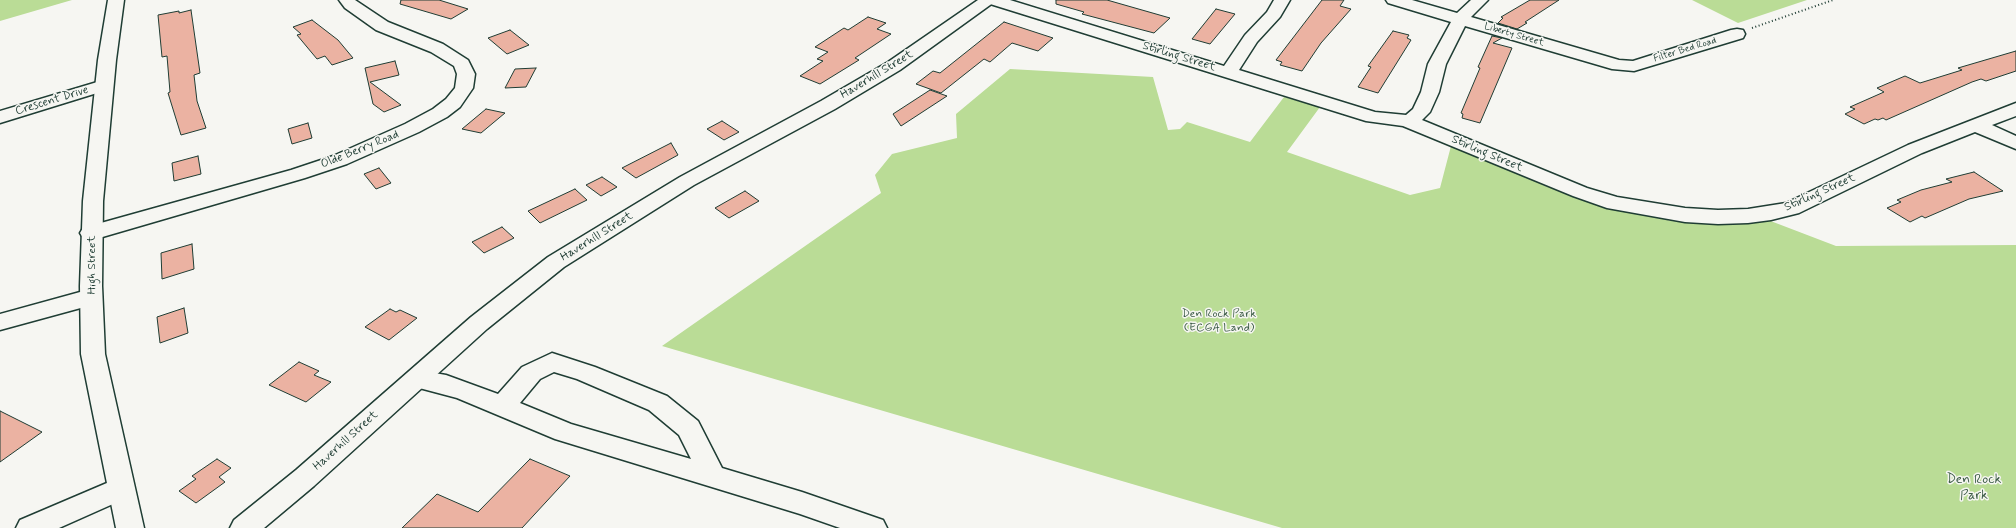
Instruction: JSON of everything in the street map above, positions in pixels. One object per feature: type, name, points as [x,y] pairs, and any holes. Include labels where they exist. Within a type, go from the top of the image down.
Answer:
[{"type":"street","name":"High Street","points":[[116,0],[104,85],[91,233],[93,354],[130,528]]},
{"type":"street","name":"Olde Berry Road","points":[[91,233],[298,174],[340,160],[412,128],[440,113],[453,103],[464,88],[466,74],[462,64],[437,48],[382,26],[351,5],[347,0]]},
{"type":"street","name":"Haverhill Street","points":[[244,528],[305,478],[485,318],[556,262],[687,181],[828,105],[894,66],[989,0]]},
{"type":"street","name":"Stirling Street","points":[[994,0],[1373,117],[1406,121],[1580,192],[1614,202],[1651,210],[1718,217],[1771,213],[1792,208],[1816,198],[1915,149],[2016,109]]},
{"type":"street","points":[[1228,72],[1250,39],[1274,14],[1282,0]]},
{"type":"street","name":"Liberty Street","points":[[1394,0],[1618,65],[1634,66]]},
{"type":"street","points":[[1406,121],[1410,121],[1421,112],[1430,92],[1437,64],[1460,20],[1470,7],[1480,0]]},
{"type":"street","name":"Filter Bed Road","points":[[1634,66],[1737,34]]},
{"type":"street","name":"Crescent Drive","points":[[0,117],[104,85]]},
{"type":"street","points":[[1976,125],[1997,133],[2016,143]]},
{"type":"street","points":[[0,322],[92,296]]},
{"type":"street","points":[[502,406],[531,373],[552,362],[586,373],[658,403],[689,428],[713,477]]},
{"type":"street","points":[[417,379],[446,384],[564,432],[802,503],[873,528]]},
{"type":"street","points":[[30,528],[121,488]]},
{"type":"path","points":[[1737,34],[1833,0]]},
{"type":"green space","points":[[0,0],[72,0],[0,21]]},
{"type":"green space","points":[[1692,0],[1807,0],[1738,23]]},
{"type":"green space","name":"Den Rock Park (ECGA Land)","points":[[1010,69],[1153,77],[1168,130],[1180,129],[1187,122],[1250,142],[1284,97],[1320,107],[1287,152],[1410,195],[1440,188],[1451,146],[1507,167],[1545,186],[1598,204],[1672,221],[1728,225],[1768,220],[1836,246],[2016,245],[2016,528],[1282,528],[662,346],[881,193],[875,175],[892,154],[957,138],[956,114]]},
{"type":"building","points":[[401,0],[439,0],[468,9],[451,19],[400,4]]},
{"type":"building","points":[[1056,0],[1107,0],[1170,18],[1154,33],[1082,14],[1084,12],[1056,4]]},
{"type":"building","points":[[1322,0],[1344,0],[1340,6],[1351,9],[1321,43],[1302,71],[1280,65],[1282,62],[1276,60]]},
{"type":"building","points":[[1530,0],[1559,0],[1525,22],[1527,23],[1517,29],[1498,23],[1503,18],[1501,17]]},
{"type":"building","points":[[1216,9],[1235,14],[1210,44],[1192,39]]},
{"type":"building","points":[[191,10],[200,73],[194,75],[197,101],[206,128],[181,135],[168,93],[170,92],[167,56],[162,57],[158,15]]},
{"type":"building","points":[[868,17],[886,23],[877,29],[891,34],[855,58],[859,60],[820,84],[800,76],[823,61],[817,59],[828,52],[815,47],[844,28],[848,30]]},
{"type":"building","points":[[312,20],[338,40],[353,58],[332,65],[325,56],[317,59],[297,35],[301,34],[293,27]]},
{"type":"building","points":[[1004,22],[1053,38],[1038,51],[1012,43],[990,62],[984,59],[941,93],[916,84],[933,71],[940,73]]},
{"type":"building","points":[[510,30],[529,45],[507,54],[488,38]]},
{"type":"building","points":[[1393,31],[1409,35],[1407,38],[1411,40],[1378,93],[1358,87],[1371,67],[1368,66]]},
{"type":"building","points":[[1492,36],[1502,38],[1493,43],[1512,48],[1480,123],[1462,118],[1463,114],[1461,113],[1480,68],[1478,67]]},
{"type":"building","points":[[2016,51],[2016,71],[1986,81],[1981,79],[1972,82],[1886,120],[1883,118],[1878,120],[1875,119],[1864,124],[1845,114],[1855,109],[1850,107],[1884,92],[1877,88],[1905,76],[1920,83],[1962,70],[1958,68]]},
{"type":"building","points":[[395,61],[399,75],[370,82],[401,105],[384,112],[373,104],[365,68]]},
{"type":"building","points":[[536,68],[526,87],[505,88],[515,69]]},
{"type":"building","points":[[930,90],[947,96],[901,126],[893,114]]},
{"type":"building","points":[[486,109],[505,113],[481,133],[462,129]]},
{"type":"building","points":[[722,121],[739,132],[724,140],[707,129]]},
{"type":"building","points":[[308,123],[312,138],[292,144],[288,129]]},
{"type":"building","points":[[671,143],[678,155],[636,178],[622,168]]},
{"type":"building","points":[[198,156],[201,174],[174,181],[172,163]]},
{"type":"building","points":[[379,168],[391,183],[376,189],[364,174]]},
{"type":"building","points":[[1974,172],[2003,191],[1969,199],[1925,218],[1922,216],[1910,222],[1887,208],[1901,202],[1897,200],[1921,190],[1952,182],[1946,179]]},
{"type":"building","points":[[602,177],[617,187],[601,196],[586,185]]},
{"type":"building","points":[[575,189],[587,200],[540,223],[528,211]]},
{"type":"building","points":[[745,191],[759,201],[729,218],[715,208]]},
{"type":"building","points":[[502,227],[514,238],[484,253],[472,242]]},
{"type":"building","points":[[192,244],[194,269],[162,279],[161,253]]},
{"type":"building","points":[[184,308],[188,333],[160,343],[157,317]]},
{"type":"building","points":[[390,309],[396,312],[400,310],[417,318],[389,340],[365,327]]},
{"type":"building","points":[[299,362],[319,371],[314,375],[331,382],[306,402],[269,385]]},
{"type":"building","points":[[0,411],[42,432],[0,462]]},
{"type":"building","points":[[217,459],[231,468],[219,477],[225,482],[196,503],[179,491],[196,479],[192,476]]},
{"type":"building","points":[[530,459],[570,476],[522,528],[402,528],[437,494],[478,512]]},
{"type":"park label","name":"Den Rock Park","points":[[1974,488]]}]
